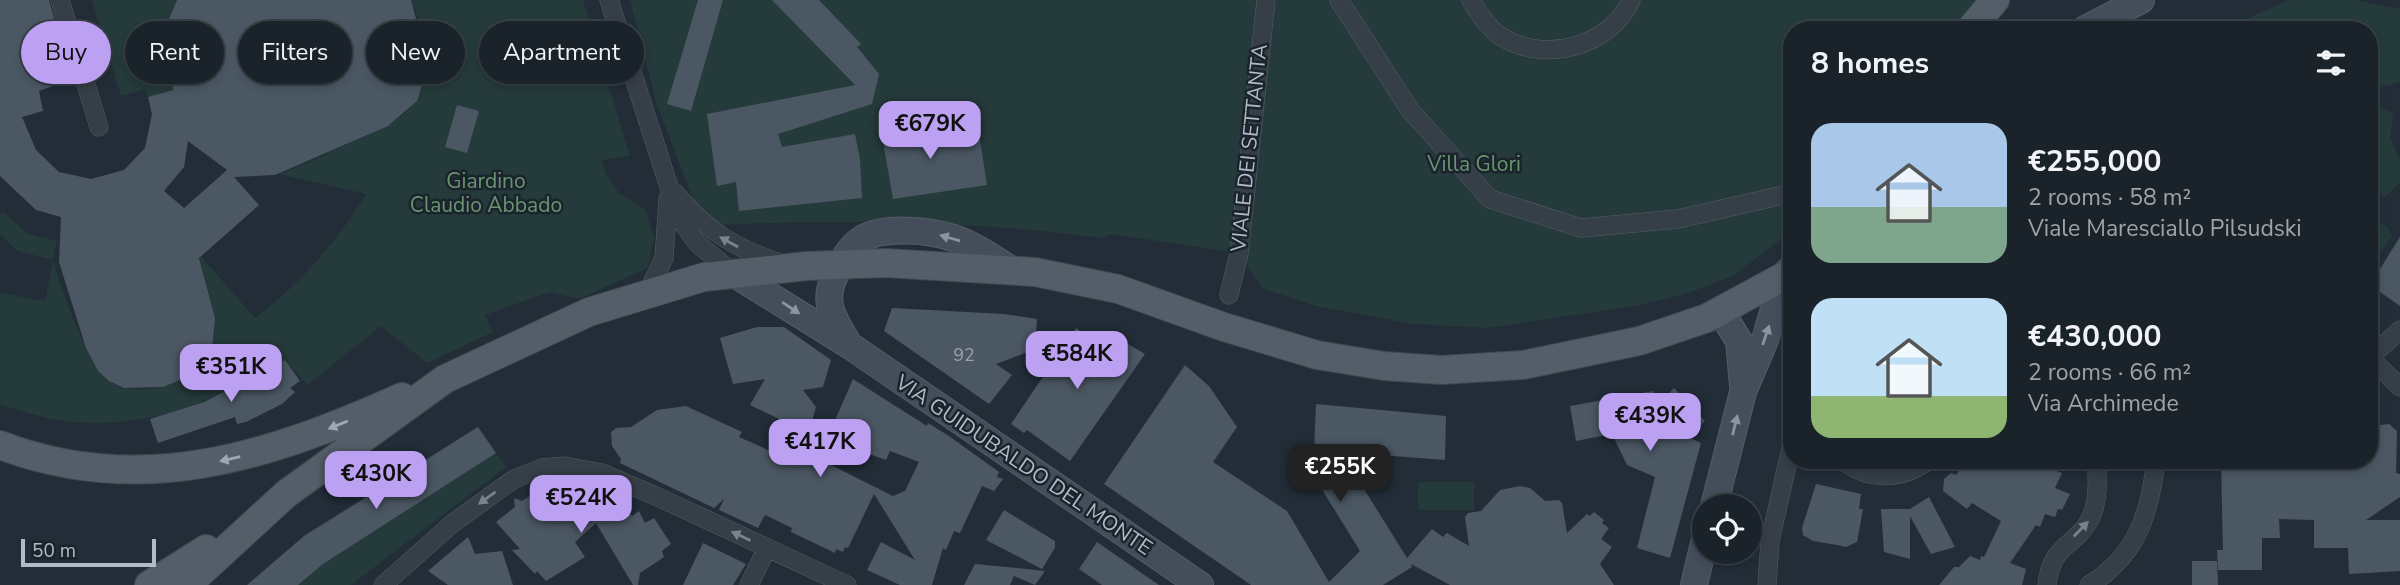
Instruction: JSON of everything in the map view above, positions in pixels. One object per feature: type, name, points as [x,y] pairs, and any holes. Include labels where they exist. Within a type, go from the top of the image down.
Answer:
[{"type":"main road","points":[[1978,21],[1995,0]]},
{"type":"main road","points":[[0,445],[68,465],[123,471],[179,468],[225,461],[295,441],[445,379],[567,321],[648,292],[695,279],[733,273],[841,264],[926,263],[1066,276],[1118,289],[1224,327],[1317,355],[1414,369],[1467,370],[1544,361],[1639,341],[1721,312],[1783,272]]},
{"type":"main road","points":[[149,585],[183,577],[286,494],[445,379]]},
{"type":"street","points":[[60,0],[99,127]]},
{"type":"street","points":[[609,0],[679,218],[689,234],[733,273]]},
{"type":"street","name":"VIALE DEI SETTANTA","points":[[1229,295],[1239,253],[1266,0]]},
{"type":"street","points":[[1339,0],[1410,110],[1490,199],[1581,228],[1678,219],[1783,195]]},
{"type":"street","points":[[1471,0],[1500,37],[1529,48],[1569,48],[1597,38],[1623,18],[1631,0]]},
{"type":"street","points":[[2101,21],[2141,0]]},
{"type":"street","points":[[669,185],[718,236],[742,250],[792,268]]},
{"type":"street","points":[[648,292],[664,258],[669,185]]},
{"type":"street","name":"VIA GUIDUBALDO DEL MONTE","points":[[841,264],[831,281],[827,301],[830,314],[849,345]]},
{"type":"street","name":"VIA GUIDUBALDO DEL MONTE","points":[[733,273],[849,345],[1200,585]]},
{"type":"street","points":[[1717,494],[1743,392],[1783,287]]},
{"type":"street","points":[[1721,312],[1739,341],[1743,392]]},
{"type":"street","points":[[2378,351],[2400,330]]},
{"type":"street","points":[[2378,366],[2400,387]]},
{"type":"street","points":[[383,585],[478,504],[520,475],[541,468],[573,467],[601,473],[847,585]]},
{"type":"street","points":[[1767,585],[1770,541],[1786,469]]},
{"type":"street","points":[[1856,469],[1885,476],[1916,469]]},
{"type":"street","points":[[2047,585],[2055,556],[2091,517],[2097,490],[2096,469]]},
{"type":"street","points":[[2089,585],[2118,564],[2137,538],[2150,507],[2155,469]]},
{"type":"street","points":[[749,585],[767,548]]},
{"type":"street","points":[[1694,585],[1699,564]]},
{"type":"green space","points":[[92,0],[177,0],[168,21],[125,21],[125,84],[172,84],[173,90],[148,97],[145,89],[121,96],[111,63],[111,21],[98,21]]},
{"type":"green space","name":"Giardino Claudio Abbado","points":[[411,0],[583,0],[589,21],[479,21],[479,84],[608,84],[630,156],[602,160],[606,174],[619,193],[645,209],[654,238],[648,268],[578,299],[550,292],[485,315],[493,332],[427,363],[381,326],[307,385],[285,360],[232,389],[179,410],[123,422],[62,421],[0,405],[0,293],[45,301],[53,260],[18,251],[0,235],[0,214],[3,211],[28,234],[57,241],[54,259],[68,306],[93,361],[109,381],[129,388],[152,389],[166,386],[189,375],[203,363],[211,348],[214,331],[213,313],[198,253],[255,318],[288,291],[316,261],[366,194],[278,174],[396,120],[416,100],[422,84],[465,84],[465,21],[418,21]]},
{"type":"green space","name":"Villa Glori","points":[[630,0],[1988,0],[1971,21],[1783,21],[1783,236],[1733,276],[1682,295],[1635,306],[1488,328],[1413,324],[1316,306],[1264,289],[1238,253],[1111,234],[1102,238],[958,225],[814,222],[717,225],[694,201],[657,105],[644,54],[644,21],[635,21]]},
{"type":"green space","points":[[2290,0],[2355,0],[2400,9],[2400,82],[2378,88],[2378,21],[2241,21]]},
{"type":"green space","points":[[2378,104],[2394,115],[2390,137],[2400,160],[2400,183],[2385,197],[2378,194]]},
{"type":"green space","points":[[2378,223],[2386,226],[2392,235],[2378,257]]},
{"type":"green space","points":[[496,453],[506,467],[351,585],[298,585],[323,564]]},
{"type":"green space","points":[[1418,482],[1474,482],[1474,510],[1418,510]]},
{"type":"building","points":[[0,0],[49,0],[55,21],[21,21],[21,84],[56,85],[39,91],[43,111],[22,117],[36,150],[59,172],[91,179],[124,170],[145,148],[152,114],[148,97],[173,90],[172,84],[224,84],[224,21],[168,21],[177,0],[411,0],[417,21],[366,21],[366,84],[422,84],[417,101],[388,126],[275,175],[234,177],[259,205],[199,258],[215,318],[212,352],[188,377],[163,387],[124,388],[109,381],[98,371],[86,348],[59,262],[61,217],[36,210],[0,176]],"holes":[[[188,141],[227,170],[184,208],[164,191],[184,167]]]},
{"type":"building","points":[[698,0],[723,0],[691,111],[667,104]]},
{"type":"building","points":[[772,0],[819,0],[861,44],[857,47],[879,74],[872,104],[778,134],[782,147],[855,134],[860,159],[862,198],[739,211],[736,182],[717,186],[707,114],[855,85]]},
{"type":"building","points":[[457,105],[479,111],[467,153],[445,147]]},
{"type":"building","points":[[940,120],[945,145],[980,140],[987,185],[893,199],[881,130]]},
{"type":"building","points":[[2400,237],[2400,306],[2378,291],[2378,272]]},
{"type":"building","points":[[892,308],[1004,314],[1037,319],[1036,334],[1029,337],[1028,352],[996,364],[1012,375],[989,404],[884,331]]},
{"type":"building","points":[[757,327],[784,327],[831,360],[823,387],[803,390],[816,407],[811,425],[806,422],[802,430],[750,405],[765,379],[733,384],[720,338]]},
{"type":"building","points":[[1076,328],[1098,343],[1104,334],[1127,348],[1128,344],[1145,354],[1070,461],[1027,430],[1024,433],[1011,424]]},
{"type":"building","points":[[285,360],[300,381],[290,388],[295,392],[282,404],[246,422],[237,424],[235,417],[158,443],[150,419],[204,402]]},
{"type":"building","points":[[1185,365],[1209,386],[1237,427],[1213,462],[1287,511],[1329,582],[1360,551],[1313,475],[1316,404],[1446,416],[1445,460],[1341,452],[1407,558],[1432,529],[1443,537],[1447,533],[1469,546],[1465,517],[1468,513],[1481,511],[1500,490],[1520,486],[1530,488],[1545,501],[1559,500],[1562,503],[1567,533],[1587,514],[1590,516],[1594,512],[1604,520],[1602,523],[1609,528],[1601,539],[1612,547],[1600,564],[1614,585],[1450,585],[1411,564],[1412,567],[1383,585],[1251,585],[1104,484]]},
{"type":"building","points":[[853,379],[927,426],[928,423],[949,436],[999,472],[997,477],[1003,479],[994,491],[982,486],[960,533],[954,531],[946,550],[943,548],[932,585],[900,585],[867,570],[881,542],[915,560],[874,494],[848,548],[845,547],[843,552],[836,549],[835,553],[791,532],[792,528],[765,515],[758,528],[719,510],[724,499],[714,508],[620,463],[621,459],[612,446],[611,432],[616,428],[631,427],[657,410],[686,406],[742,432],[739,437],[773,452],[775,448],[814,466],[817,461],[827,467],[829,464],[893,496],[905,491],[919,462],[890,451],[886,460],[838,443],[839,440],[829,434]]},
{"type":"building","points":[[1674,388],[1705,421],[1688,437],[1701,443],[1670,558],[1637,548],[1655,477],[1627,465],[1612,434],[1576,441],[1570,406],[1653,391],[1660,402]]},
{"type":"building","points":[[2389,424],[2397,431],[2396,473],[2400,474],[2400,497],[2366,520],[2400,520],[2400,571],[2349,574],[2348,548],[2314,548],[2314,520],[2279,519],[2280,538],[2262,538],[2262,570],[2218,570],[2217,550],[2223,550],[2221,469],[2378,469],[2378,425]]},
{"type":"building","points":[[478,427],[496,453],[323,564],[298,585],[247,585],[304,536]]},
{"type":"building","points":[[1960,469],[2051,469],[2062,473],[2055,488],[2070,494],[2062,510],[2058,509],[2055,517],[2045,514],[2040,527],[2036,525],[2010,563],[2026,569],[2022,585],[1939,585],[1954,567],[1959,567],[1970,556],[1980,560],[1981,556],[1984,557],[2001,521],[1972,503],[1967,509],[1943,491],[1944,479],[1951,473],[1956,475]]},
{"type":"building","points":[[1816,484],[1861,494],[1859,509],[1863,509],[1857,542],[1846,547],[1813,541],[1803,535],[1802,528]]},
{"type":"building","points":[[542,488],[555,510],[569,514],[589,500],[595,502],[609,495],[617,509],[626,505],[632,516],[639,511],[645,523],[654,518],[671,544],[662,551],[664,557],[640,573],[638,585],[633,585],[596,523],[575,542],[585,557],[546,581],[537,571],[535,574],[512,550],[520,549],[496,522],[515,507],[514,498],[522,501]]},
{"type":"building","points":[[1929,497],[1955,547],[1931,554],[1910,516],[1910,559],[1884,552],[1881,509],[1910,509]]},
{"type":"building","points":[[1004,510],[1055,541],[1055,548],[1042,569],[986,540]]},
{"type":"building","points":[[468,537],[475,554],[502,551],[513,585],[448,585],[428,571]]},
{"type":"building","points":[[1097,542],[1159,585],[1102,585],[1079,569]]},
{"type":"building","points":[[703,543],[746,564],[733,585],[683,585]]},
{"type":"building","points":[[2192,561],[2217,561],[2218,585],[2192,585]]},
{"type":"building","points":[[975,564],[1045,571],[1035,585],[1014,576],[1010,585],[964,585]]}]
